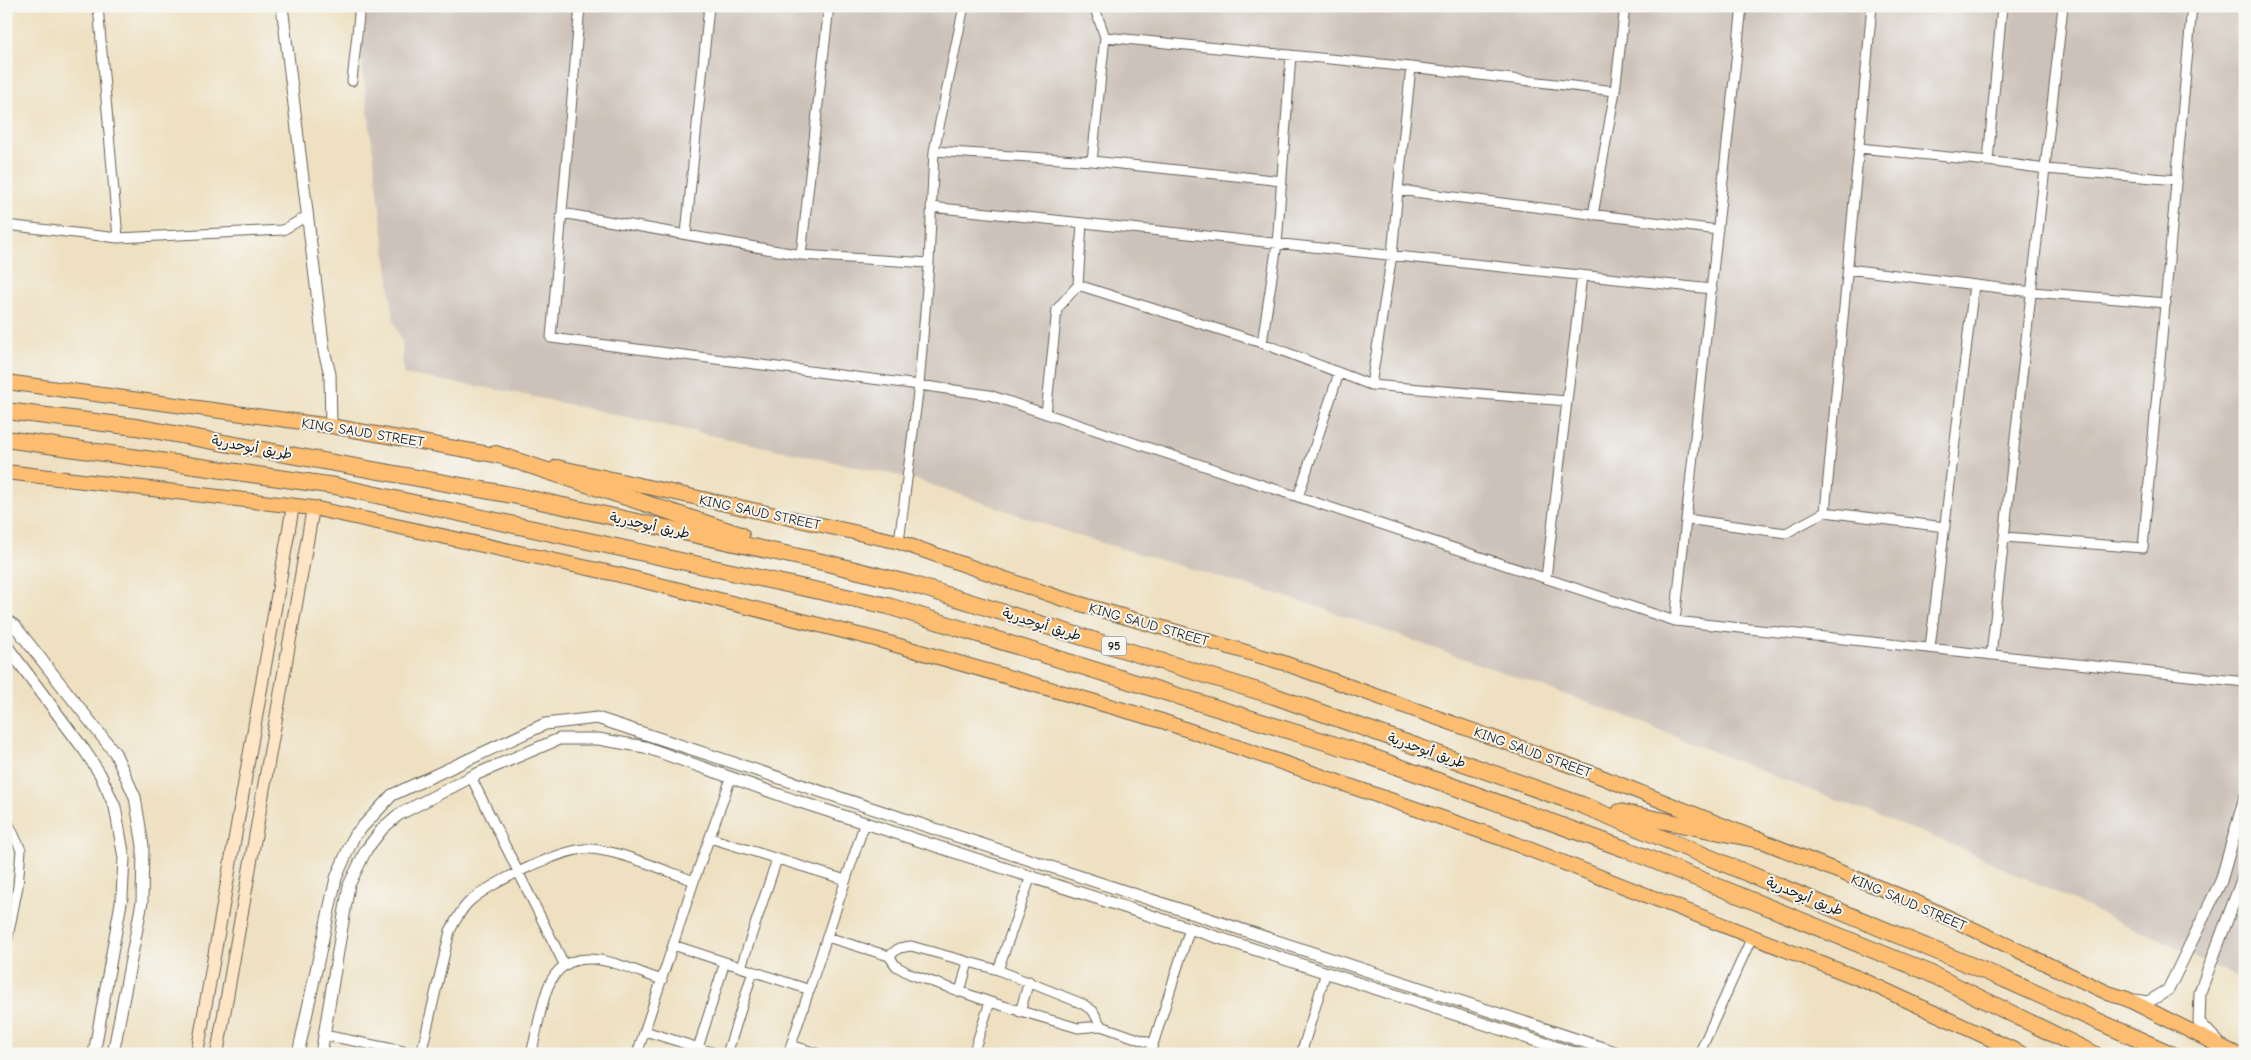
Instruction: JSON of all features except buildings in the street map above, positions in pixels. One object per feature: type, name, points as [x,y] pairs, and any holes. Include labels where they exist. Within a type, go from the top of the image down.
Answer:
[{"type":"highway","name":"طريق أبوحدرية","points":[[6,411],[136,427],[345,463],[517,496],[827,563],[911,584],[1264,693],[1582,805],[2004,980],[2171,1054]]},
{"type":"highway","name":"طريق أبوحدرية","points":[[6,439],[335,486],[888,606],[1358,752],[1628,850],[1925,971],[2094,1054]]},
{"type":"highway","points":[[496,454],[827,563]]},
{"type":"highway","points":[[1582,805],[1760,840]]},
{"type":"main road","name":"KING SAUD STREET","points":[[6,382],[331,426],[496,454],[898,542],[1060,598],[1294,667],[1594,774],[1920,904],[2108,993],[2127,999],[2230,1051]]},
{"type":"main road","points":[[6,472],[312,508],[620,575],[875,638],[1162,721],[1503,839],[1863,980],[2023,1054]]},
{"type":"main road","points":[[197,1054],[293,506]]},
{"type":"main road","points":[[217,1054],[312,508]]},
{"type":"street","points":[[98,6],[118,238]]},
{"type":"street","points":[[282,6],[324,351],[330,374],[331,426]]},
{"type":"street","points":[[352,81],[360,6]]},
{"type":"street","points":[[580,6],[551,338],[919,385],[989,396],[1675,621],[2245,682]]},
{"type":"street","points":[[686,234],[709,6]]},
{"type":"street","points":[[801,254],[829,6]]},
{"type":"street","points":[[898,542],[919,385],[929,263],[934,151],[964,6]]},
{"type":"street","points":[[1092,161],[1105,37],[1094,6]]},
{"type":"street","points":[[1593,215],[1615,91],[1626,6]]},
{"type":"street","points":[[1675,621],[1742,6]]},
{"type":"street","points":[[1826,512],[1872,6]]},
{"type":"street","points":[[1988,161],[2002,6]]},
{"type":"street","points":[[1992,655],[2046,169],[2062,6]]},
{"type":"street","points":[[2005,537],[2143,548],[2192,6]]},
{"type":"street","points":[[1105,37],[1411,67],[1615,91]]},
{"type":"street","points":[[1262,343],[1277,244],[1291,55]]},
{"type":"street","points":[[1371,385],[1392,256],[1411,67]]},
{"type":"street","points":[[1859,148],[2046,169],[2177,180]]},
{"type":"street","points":[[934,151],[1092,161],[1282,181]]},
{"type":"street","points":[[1398,190],[1718,230]]},
{"type":"street","points":[[931,207],[1712,289]]},
{"type":"street","points":[[562,213],[801,254],[929,263]]},
{"type":"street","points":[[6,225],[118,238],[283,230],[307,216]]},
{"type":"street","points":[[1046,414],[1058,310],[1078,285],[1082,223]]},
{"type":"street","points":[[1848,269],[2032,292],[2166,303]]},
{"type":"street","points":[[1546,578],[1582,275]]},
{"type":"street","points":[[1078,285],[1262,343],[1371,385],[1567,400]]},
{"type":"street","points":[[1930,648],[1974,285]]},
{"type":"street","points":[[1298,497],[1339,373]]},
{"type":"street","points":[[1686,520],[1786,533],[1826,512],[1945,527]]},
{"type":"street","points":[[6,620],[15,626],[115,753],[135,797],[143,846],[142,902],[113,1054]]},
{"type":"street","points":[[6,645],[85,750],[100,774],[117,815],[124,858],[122,897],[94,1054]]},
{"type":"street","points":[[298,1054],[336,878],[354,836],[392,795],[545,724],[597,718],[1621,1054]]},
{"type":"street","points":[[321,1054],[349,885],[366,850],[384,828],[398,816],[471,777],[558,739],[598,739],[645,747],[731,778],[1577,1054]]},
{"type":"street","points":[[471,777],[564,966]]},
{"type":"street","points":[[637,1054],[694,881],[731,778]]},
{"type":"street","points":[[2127,999],[2148,1002],[2168,990],[2221,881],[2245,797]]},
{"type":"street","points":[[6,818],[21,850],[18,886],[6,947]]},
{"type":"street","points":[[819,1054],[790,1049],[865,822]]},
{"type":"street","points":[[710,838],[846,880]]},
{"type":"street","points":[[324,1035],[420,1054],[450,931],[457,916],[469,902],[517,872],[572,850],[591,848],[610,852],[694,881]]},
{"type":"street","points":[[741,967],[777,859]]},
{"type":"street","points":[[998,970],[1031,876]]},
{"type":"street","points":[[2230,1051],[2199,1022],[2200,992],[2244,876]]},
{"type":"street","points":[[1150,1054],[1190,928]]},
{"type":"street","points":[[1698,1054],[1752,936]]},
{"type":"street","points":[[827,937],[889,956],[902,970],[1020,1012],[1078,1028],[1101,1026],[1153,1044]]},
{"type":"street","points":[[673,945],[810,990]]},
{"type":"street","points":[[889,956],[899,948],[910,946],[998,970],[1083,1004],[1093,1011],[1101,1026]]},
{"type":"street","points":[[531,1054],[548,987],[558,971],[571,960],[590,958],[662,980]]},
{"type":"street","points":[[698,1048],[725,962]]},
{"type":"street","points":[[960,992],[968,962]]},
{"type":"street","points":[[727,1054],[754,971]]},
{"type":"street","points":[[1301,1054],[1326,972]]},
{"type":"street","points":[[1020,1012],[1029,981]]},
{"type":"street","points":[[973,1054],[990,1002]]},
{"type":"street","points":[[645,1031],[718,1054]]},
{"type":"shaded area","points":[[355,6],[2245,6],[2245,982],[2156,937],[2136,930],[1949,843],[1786,781],[1620,714],[1307,603],[1082,537],[918,480],[511,392],[403,374],[402,342],[394,322]]}]
